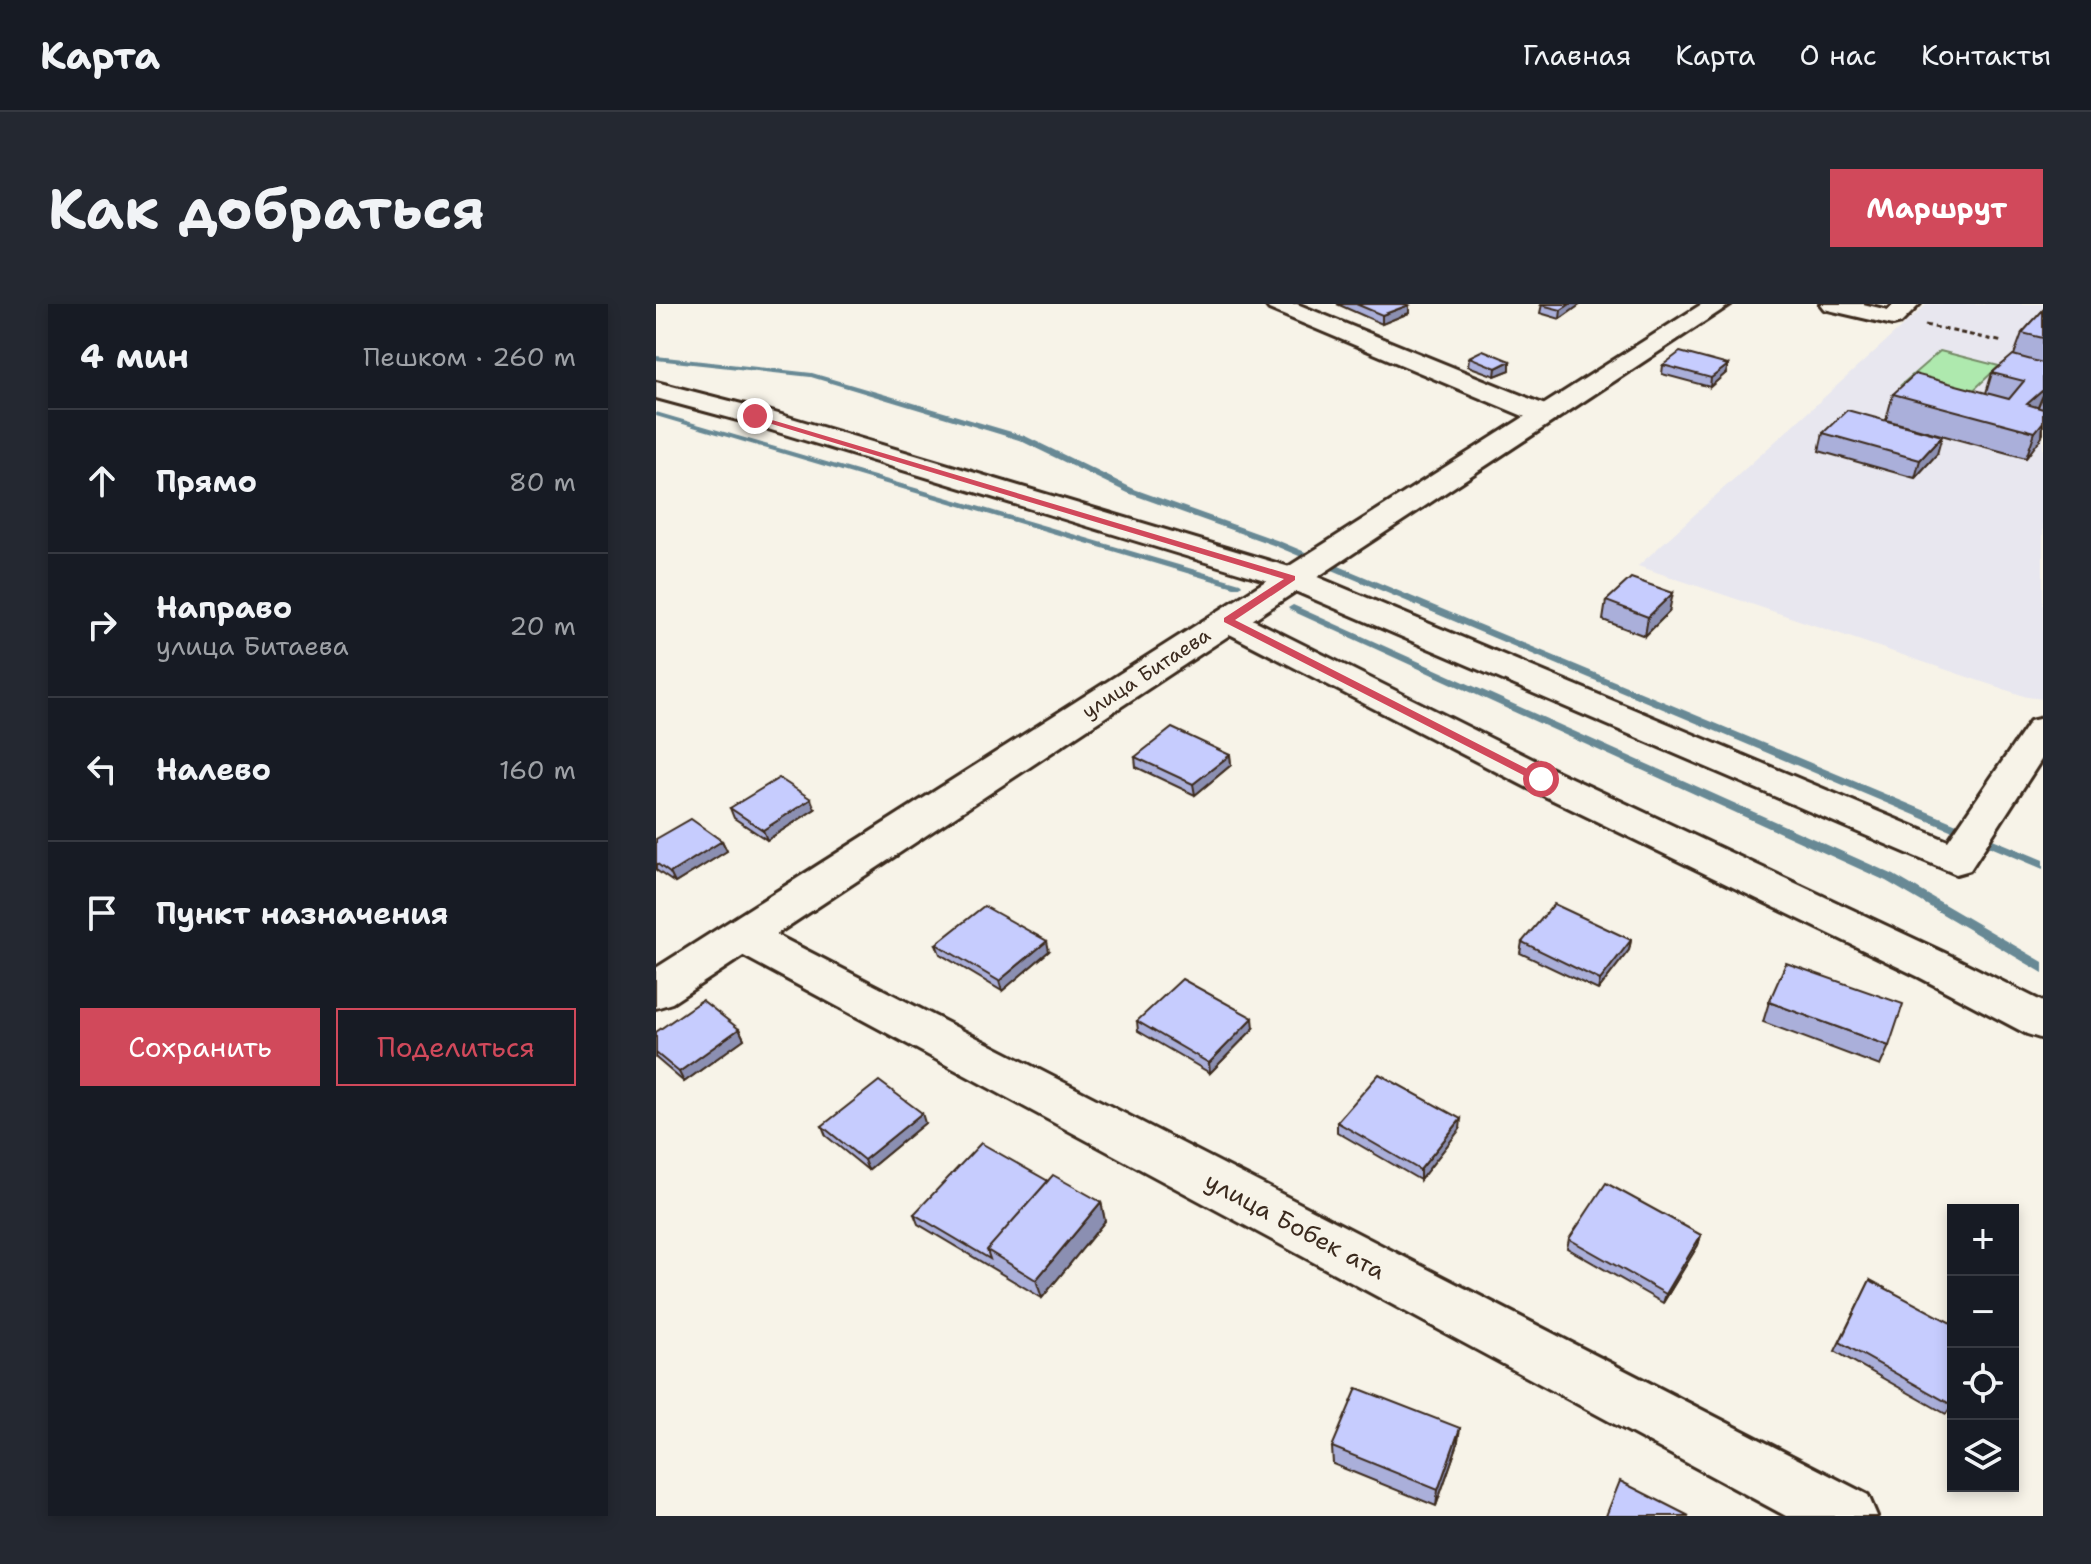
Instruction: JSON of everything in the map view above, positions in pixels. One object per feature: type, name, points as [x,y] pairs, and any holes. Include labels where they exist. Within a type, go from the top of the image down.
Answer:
[{"type":"street","points":[[1277,304],[1545,415]]},
{"type":"street","name":"улица Битаева","points":[[656,991],[1719,304]]},
{"type":"street","points":[[1832,304],[1900,311]]},
{"type":"street","points":[[656,390],[755,416],[1292,578],[1956,860],[2043,729]]},
{"type":"street","points":[[1228,620],[1541,779],[1934,966],[2043,1022]]},
{"type":"street","name":"улица Бобек ата","points":[[742,936],[1847,1516]]},
{"type":"path","points":[[1900,311],[2003,342]]},
{"type":"shaded area","points":[[1927,304],[2043,304],[2043,699],[2027,697],[1638,566]]},
{"type":"green space","points":[[1940,351],[1999,366],[1961,402],[1901,385]]},
{"type":"building","points":[[1356,304],[1406,304],[1409,305],[1382,315]]},
{"type":"building","points":[[1542,304],[1570,304],[1561,310]]},
{"type":"building","points":[[2043,310],[2043,338],[2022,333]]},
{"type":"building","points":[[1483,350],[1510,361],[1496,368],[1469,357]]},
{"type":"building","points":[[1680,352],[1728,365],[1711,378],[1663,365]]},
{"type":"building","points":[[2013,355],[2043,363],[2043,390],[2027,404],[2043,409],[2043,422],[2035,432],[1893,394],[1915,374],[2009,399],[2024,381],[1992,373]]},
{"type":"building","points":[[1847,410],[1942,436],[1920,460],[1823,433]]},
{"type":"building","points":[[1631,578],[1673,593],[1648,617],[1606,601]]},
{"type":"building","points":[[1172,728],[1230,755],[1193,784],[1135,757]]},
{"type":"building","points":[[779,778],[811,799],[763,830],[730,808]]},
{"type":"building","points":[[691,819],[722,841],[670,873],[656,863],[656,839]]},
{"type":"building","points":[[1554,904],[1631,940],[1600,980],[1522,942]]},
{"type":"building","points":[[984,906],[1047,941],[999,981],[936,944]]},
{"type":"building","points":[[1786,963],[1903,1004],[1889,1046],[1769,1002]]},
{"type":"building","points":[[1182,979],[1253,1018],[1209,1063],[1137,1021]]},
{"type":"building","points":[[702,1000],[739,1029],[679,1072],[656,1053],[656,1032]]},
{"type":"building","points":[[1379,1074],[1461,1119],[1420,1170],[1337,1122]]},
{"type":"building","points":[[879,1081],[922,1113],[864,1160],[822,1126]]},
{"type":"building","points":[[981,1143],[1048,1181],[987,1250],[990,1259],[914,1214]]},
{"type":"building","points":[[1053,1175],[1101,1202],[1036,1280],[987,1250]]},
{"type":"building","points":[[1606,1183],[1701,1235],[1666,1294],[1569,1239]]},
{"type":"building","points":[[1870,1280],[1947,1321],[1947,1402],[1840,1342]]},
{"type":"building","points":[[1357,1388],[1460,1428],[1438,1490],[1332,1447]]},
{"type":"building","points":[[1620,1481],[1689,1516],[1606,1516]]},
{"type":"waterway","points":[[656,358],[812,375],[1022,438],[1131,491],[1276,543],[2043,865]]},
{"type":"waterway","points":[[656,414],[1237,585]]},
{"type":"waterway","points":[[1293,608],[1890,878],[2043,968]]},
{"type":"route","points":[[755,416],[1292,578],[1228,620],[1541,779]]}]
